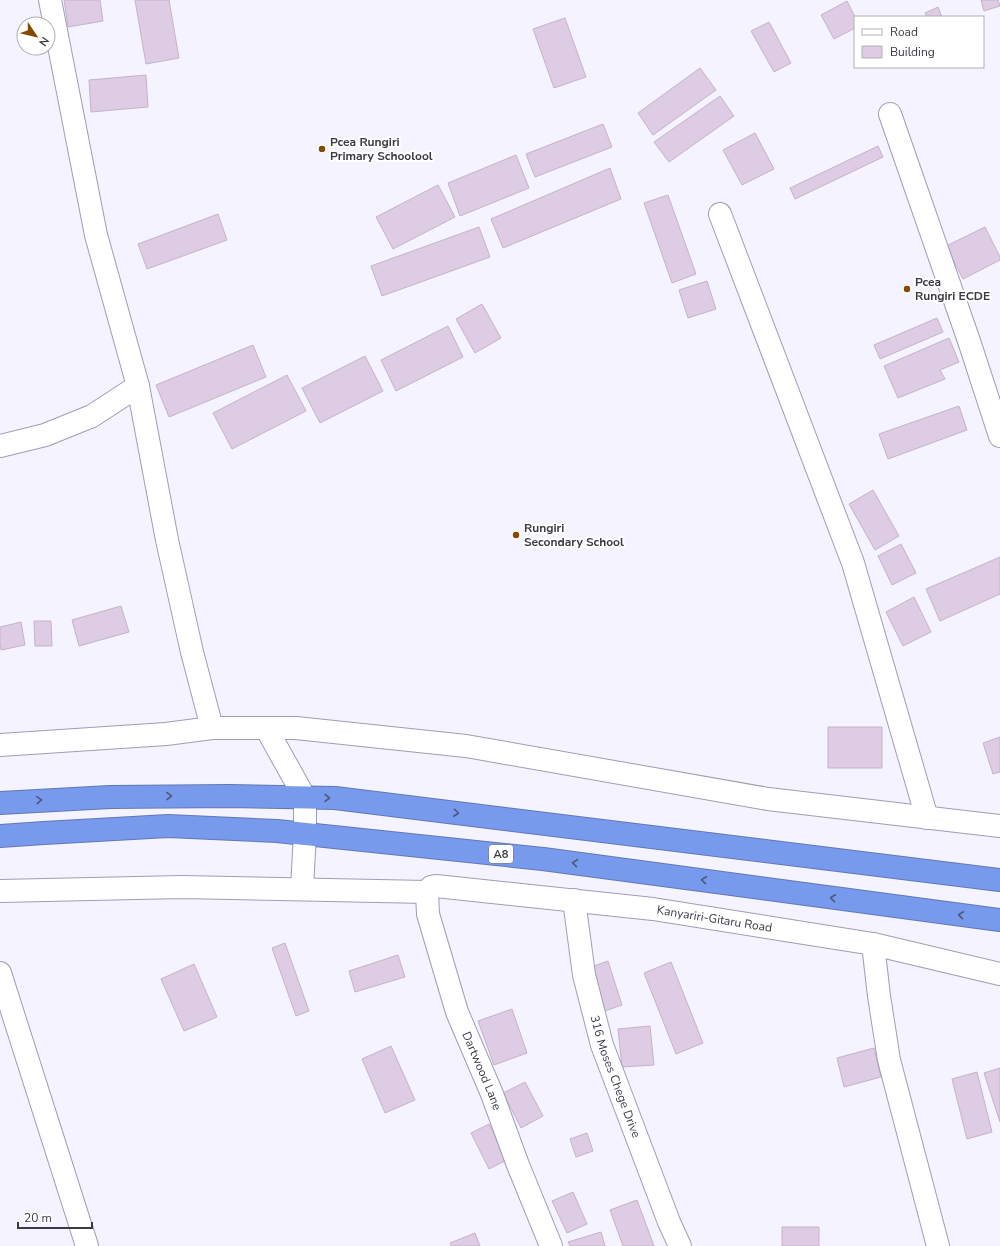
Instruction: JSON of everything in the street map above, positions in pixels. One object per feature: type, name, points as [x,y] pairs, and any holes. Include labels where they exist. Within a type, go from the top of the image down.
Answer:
[{"type":"highway","points":[[0,803],[110,797],[230,796],[336,798],[1000,880]]},
{"type":"highway","name":"A8","points":[[0,836],[44,832],[168,826],[277,830],[543,859],[1000,920]]},
{"type":"street","points":[[50,0],[96,235],[138,386],[169,547],[192,652],[212,728]]},
{"type":"street","points":[[890,114],[969,341],[1000,436]]},
{"type":"street","points":[[720,214],[853,563],[927,818]]},
{"type":"street","points":[[0,446],[45,435],[92,416],[138,386]]},
{"type":"street","points":[[0,745],[166,734],[212,728],[296,728],[466,746],[768,799],[1000,826]]},
{"type":"street","points":[[266,728],[305,798],[302,889]]},
{"type":"street","name":"Kanyariri-Gitaru Road","points":[[0,891],[182,887],[427,892],[431,887],[436,886],[653,909],[874,944],[1000,974]]},
{"type":"street","name":"Dartwood Lane","points":[[427,892],[428,914],[457,1012],[492,1094],[518,1166],[551,1246]]},
{"type":"street","name":"316 Moses Chege Drive","points":[[574,900],[584,975],[602,1045],[669,1222],[680,1246]]},
{"type":"street","points":[[874,944],[879,996],[889,1060],[938,1246]]},
{"type":"street","points":[[0,973],[86,1246]]},
{"type":"building","points":[[64,0],[100,0],[103,21],[68,27]]},
{"type":"building","points":[[135,0],[169,0],[179,58],[146,64]]},
{"type":"building","points":[[981,0],[998,0],[1000,6],[984,11]]},
{"type":"building","points":[[847,1],[854,16],[854,29],[834,39],[821,15]]},
{"type":"building","points":[[938,7],[942,16],[926,16],[925,13]]},
{"type":"building","points":[[565,18],[586,77],[554,88],[533,29]]},
{"type":"building","points":[[769,22],[791,63],[774,72],[751,31]]},
{"type":"building","points":[[700,68],[716,90],[653,135],[638,113]]},
{"type":"building","points":[[146,75],[148,107],[91,112],[89,80]]},
{"type":"building","points":[[720,96],[734,116],[669,162],[654,142]]},
{"type":"building","points":[[603,124],[612,147],[535,177],[526,154]]},
{"type":"building","points":[[755,133],[774,169],[742,185],[723,150]]},
{"type":"building","points":[[878,146],[883,157],[795,199],[790,188]]},
{"type":"building","points":[[516,155],[529,188],[460,216],[448,183]]},
{"type":"building","points":[[610,168],[621,199],[503,248],[491,219]]},
{"type":"building","points":[[438,185],[455,217],[393,249],[376,217]]},
{"type":"building","points":[[668,195],[696,274],[672,283],[644,203]]},
{"type":"building","points":[[218,214],[227,240],[147,269],[138,244]]},
{"type":"building","points":[[479,227],[490,257],[382,296],[371,266]]},
{"type":"building","points":[[985,227],[1000,257],[1000,260],[963,279],[946,246]]},
{"type":"building","points":[[707,281],[716,309],[688,318],[679,290]]},
{"type":"building","points":[[482,304],[501,338],[475,353],[456,319]]},
{"type":"building","points":[[937,318],[943,332],[880,359],[874,345]]},
{"type":"building","points":[[448,326],[463,357],[396,391],[381,360]]},
{"type":"building","points":[[949,338],[959,362],[940,370],[945,379],[898,398],[884,366]]},
{"type":"building","points":[[253,345],[266,377],[169,417],[156,385]]},
{"type":"building","points":[[365,356],[383,391],[320,423],[302,388]]},
{"type":"building","points":[[287,375],[306,411],[232,449],[213,413]]},
{"type":"building","points":[[959,406],[967,430],[888,459],[879,434]]},
{"type":"building","points":[[873,490],[899,536],[875,550],[849,504]]},
{"type":"building","points":[[901,544],[916,573],[892,585],[878,556]]},
{"type":"building","points":[[1000,557],[1000,594],[940,621],[926,589]]},
{"type":"building","points":[[914,597],[931,632],[903,646],[886,612]]},
{"type":"building","points":[[121,606],[129,632],[79,646],[72,620]]},
{"type":"building","points":[[34,621],[51,621],[52,646],[35,646]]},
{"type":"building","points":[[21,622],[25,645],[1,650],[0,627]]},
{"type":"building","points":[[828,727],[882,727],[882,768],[828,768]]},
{"type":"building","points":[[1000,737],[1000,772],[993,774],[983,743]]},
{"type":"building","points":[[285,943],[309,1011],[296,1016],[272,948]]},
{"type":"building","points":[[398,955],[405,977],[355,992],[349,971]]},
{"type":"building","points":[[608,961],[622,1005],[605,1011],[591,967]]},
{"type":"building","points":[[671,962],[703,1043],[676,1054],[644,973]]},
{"type":"building","points":[[194,964],[217,1017],[184,1031],[161,979]]},
{"type":"building","points":[[512,1009],[527,1053],[494,1065],[478,1021]]},
{"type":"building","points":[[650,1026],[654,1065],[622,1067],[618,1029]]},
{"type":"building","points":[[391,1046],[415,1100],[385,1113],[362,1059]]},
{"type":"building","points":[[874,1048],[881,1077],[844,1087],[837,1058]]},
{"type":"building","points":[[1000,1068],[1000,1122],[984,1073]]},
{"type":"building","points":[[977,1072],[992,1132],[967,1139],[952,1079]]},
{"type":"building","points":[[525,1082],[543,1116],[521,1128],[503,1093]]},
{"type":"building","points":[[489,1124],[507,1160],[489,1169],[471,1133]]},
{"type":"building","points":[[587,1133],[593,1151],[576,1157],[570,1139]]},
{"type":"building","points":[[573,1192],[587,1224],[567,1233],[552,1201]]},
{"type":"building","points":[[637,1200],[654,1246],[623,1246],[610,1210]]},
{"type":"building","points":[[782,1227],[819,1227],[819,1246],[782,1246]]},
{"type":"building","points":[[601,1232],[605,1246],[570,1246],[568,1242]]},
{"type":"building","points":[[475,1233],[480,1246],[451,1246],[450,1243]]},
{"type":"place","name":"Pcea Rungiri Primary Schoolool","points":[[322,149]]},
{"type":"place","name":"Pcea Rungiri ECDE","points":[[907,289]]},
{"type":"place","name":"Rungiri Secondary School","points":[[516,535]]}]
